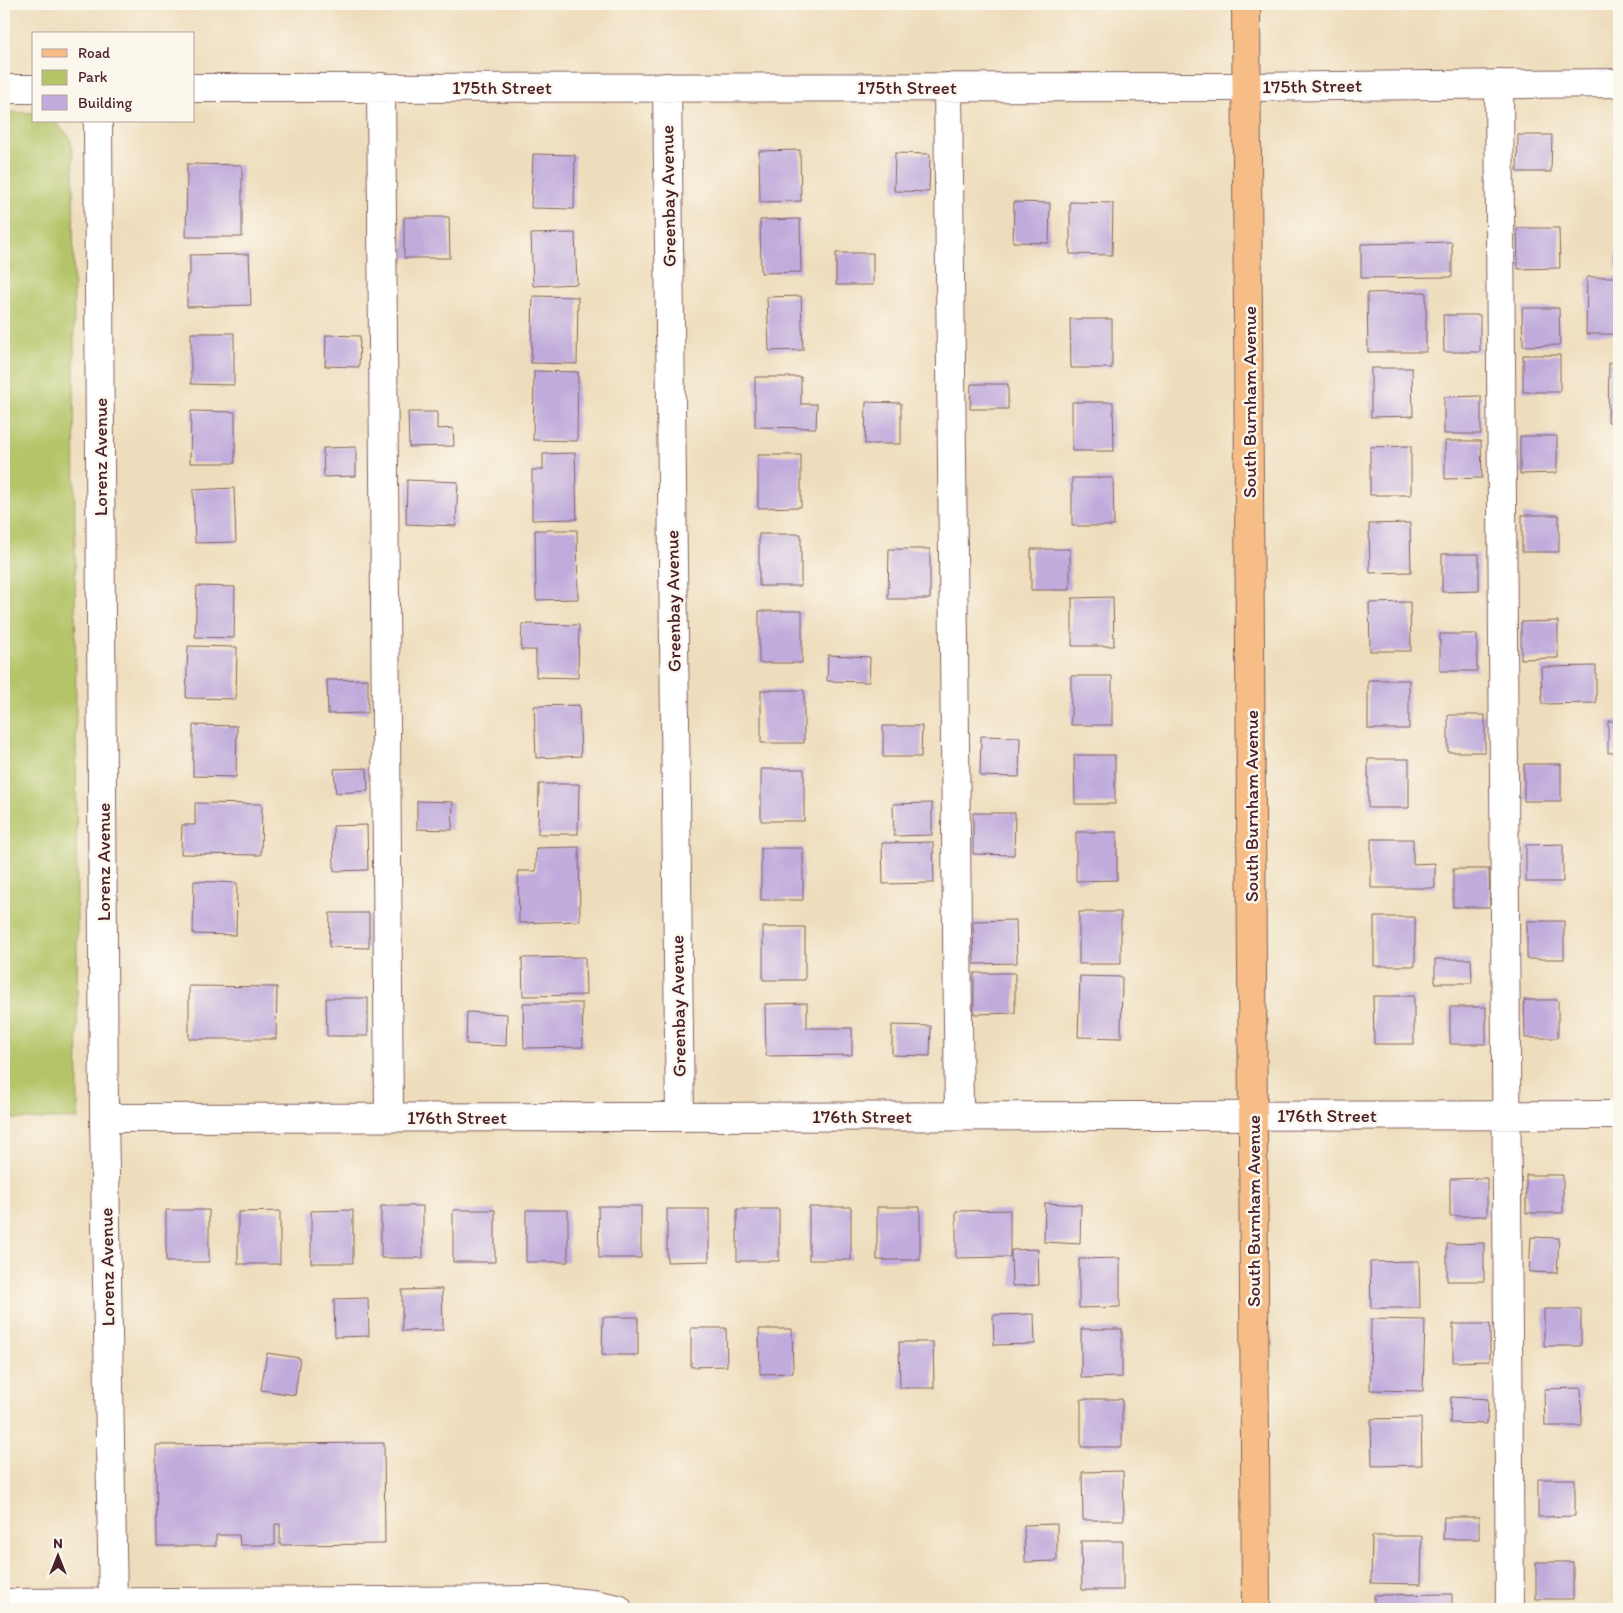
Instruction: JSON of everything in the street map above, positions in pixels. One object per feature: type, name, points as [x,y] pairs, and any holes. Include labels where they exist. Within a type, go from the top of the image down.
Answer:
[{"type":"main road","name":"South Burnham Avenue","points":[[1246,4],[1256,1609]]},
{"type":"street","name":"175th Street","points":[[195,88],[1247,87],[1619,83]]},
{"type":"street","points":[[1499,84],[1510,1609]]},
{"type":"street","points":[[381,87],[390,1117]]},
{"type":"street","name":"Greenbay Avenue","points":[[666,87],[680,1116]]},
{"type":"street","points":[[948,87],[959,1115]]},
{"type":"street","points":[[4,89],[32,89]]},
{"type":"street","name":"Lorenz Avenue","points":[[98,122],[104,1118],[113,1602]]},
{"type":"street","name":"176th Street","points":[[104,1118],[1619,1115]]},
{"type":"street","points":[[12,1605],[113,1602],[548,1600],[593,1604],[618,1609]]},
{"type":"green space","points":[[4,112],[32,113],[32,122],[55,122],[70,137],[73,155],[78,1119],[4,1119]]},
{"type":"building","points":[[1518,135],[1552,135],[1551,172],[1517,172]]},
{"type":"building","points":[[800,150],[801,201],[760,202],[759,151]]},
{"type":"building","points":[[895,153],[930,154],[929,192],[894,191]]},
{"type":"building","points":[[533,154],[575,155],[574,209],[531,208]]},
{"type":"building","points":[[187,164],[242,165],[242,237],[186,237]]},
{"type":"building","points":[[1014,202],[1050,203],[1049,243],[1013,242]]},
{"type":"building","points":[[1070,202],[1113,203],[1112,255],[1070,254]]},
{"type":"building","points":[[1618,215],[1619,268],[1616,268]]},
{"type":"building","points":[[404,217],[449,217],[450,258],[404,258]]},
{"type":"building","points":[[800,219],[801,272],[761,273],[760,220]]},
{"type":"building","points":[[1517,228],[1559,228],[1560,268],[1518,269]]},
{"type":"building","points":[[575,233],[577,284],[533,286],[531,234]]},
{"type":"building","points":[[1452,242],[1452,277],[1361,278],[1361,244]]},
{"type":"building","points":[[836,253],[873,253],[873,285],[836,285]]},
{"type":"building","points":[[249,254],[251,305],[187,307],[187,275],[190,275],[190,255]]},
{"type":"building","points":[[1587,277],[1619,277],[1619,334],[1586,334]]},
{"type":"building","points":[[1426,292],[1426,352],[1368,352],[1367,293]]},
{"type":"building","points":[[533,296],[578,297],[577,364],[531,363]]},
{"type":"building","points":[[801,296],[803,350],[769,351],[767,297]]},
{"type":"building","points":[[1522,308],[1559,308],[1560,345],[1523,346]]},
{"type":"building","points":[[1443,315],[1480,315],[1480,352],[1444,352]]},
{"type":"building","points":[[1070,319],[1112,319],[1112,368],[1071,368]]},
{"type":"building","points":[[191,333],[234,333],[234,385],[191,384]]},
{"type":"building","points":[[326,335],[360,336],[359,367],[325,366]]},
{"type":"building","points":[[1523,355],[1560,355],[1560,392],[1523,392]]},
{"type":"building","points":[[1609,363],[1619,363],[1619,422],[1608,422]]},
{"type":"building","points":[[1371,368],[1412,368],[1413,416],[1371,417]]},
{"type":"building","points":[[534,371],[578,372],[577,441],[533,440]]},
{"type":"building","points":[[755,377],[801,377],[801,404],[817,404],[816,428],[755,427]]},
{"type":"building","points":[[971,384],[1008,384],[1008,409],[970,409]]},
{"type":"building","points":[[1481,396],[1481,434],[1444,434],[1444,397]]},
{"type":"building","points":[[866,402],[901,403],[901,444],[865,444]]},
{"type":"building","points":[[1072,402],[1113,402],[1114,451],[1072,451]]},
{"type":"building","points":[[191,411],[235,412],[235,463],[190,463]]},
{"type":"building","points":[[408,412],[437,412],[437,429],[453,428],[454,446],[409,447]]},
{"type":"building","points":[[1520,436],[1557,436],[1557,473],[1520,474]]},
{"type":"building","points":[[1445,441],[1481,441],[1482,478],[1445,479]]},
{"type":"building","points":[[1411,446],[1411,495],[1370,495],[1370,447]]},
{"type":"building","points":[[356,447],[356,476],[324,477],[323,448]]},
{"type":"building","points":[[575,453],[577,519],[532,520],[532,470],[543,470],[543,454]]},
{"type":"building","points":[[758,455],[801,455],[801,507],[758,508]]},
{"type":"building","points":[[1072,478],[1113,478],[1114,526],[1072,526]]},
{"type":"building","points":[[407,480],[458,482],[456,526],[406,524]]},
{"type":"building","points":[[234,488],[236,542],[195,543],[193,490]]},
{"type":"building","points":[[1522,515],[1559,515],[1559,552],[1522,552]]},
{"type":"building","points":[[1410,523],[1411,572],[1370,573],[1369,524]]},
{"type":"building","points":[[535,530],[577,530],[578,599],[536,600]]},
{"type":"building","points":[[759,534],[801,534],[801,586],[759,586]]},
{"type":"building","points":[[889,549],[930,549],[930,599],[888,599]]},
{"type":"building","points":[[1031,549],[1070,549],[1070,590],[1031,590]]},
{"type":"building","points":[[1442,554],[1479,554],[1479,591],[1442,592]]},
{"type":"building","points":[[197,586],[235,587],[234,638],[195,637]]},
{"type":"building","points":[[1113,597],[1114,646],[1072,646],[1072,598]]},
{"type":"building","points":[[1410,602],[1411,651],[1370,651],[1369,603]]},
{"type":"building","points":[[759,611],[802,611],[802,663],[759,663]]},
{"type":"building","points":[[1558,621],[1558,658],[1521,659],[1521,622]]},
{"type":"building","points":[[522,624],[579,625],[578,678],[536,677],[536,650],[521,650]]},
{"type":"building","points":[[1440,634],[1477,634],[1477,671],[1440,671]]},
{"type":"building","points":[[188,646],[237,647],[236,699],[186,698]]},
{"type":"building","points":[[828,655],[870,657],[869,682],[827,681]]},
{"type":"building","points":[[1596,666],[1596,703],[1542,704],[1541,667]]},
{"type":"building","points":[[1071,676],[1112,676],[1112,725],[1071,725]]},
{"type":"building","points":[[368,679],[368,713],[328,714],[327,680]]},
{"type":"building","points":[[1368,680],[1409,680],[1409,729],[1368,729]]},
{"type":"building","points":[[761,690],[804,690],[804,743],[761,743]]},
{"type":"building","points":[[579,705],[581,756],[536,758],[534,706]]},
{"type":"building","points":[[1448,715],[1485,715],[1485,752],[1448,752]]},
{"type":"building","points":[[1608,721],[1619,721],[1619,752],[1608,753]]},
{"type":"building","points":[[193,725],[237,726],[236,777],[193,776]]},
{"type":"building","points":[[883,726],[922,726],[921,757],[883,757]]},
{"type":"building","points":[[981,736],[1020,737],[1019,777],[980,776]]},
{"type":"building","points":[[1074,755],[1115,755],[1115,804],[1075,804]]},
{"type":"building","points":[[1368,759],[1409,759],[1409,808],[1368,808]]},
{"type":"building","points":[[1524,764],[1561,764],[1561,801],[1524,801]]},
{"type":"building","points":[[367,768],[368,791],[336,793],[334,769]]},
{"type":"building","points":[[761,769],[804,769],[804,821],[761,821]]},
{"type":"building","points":[[539,784],[579,784],[578,834],[538,834]]},
{"type":"building","points":[[417,801],[453,802],[452,830],[417,829]]},
{"type":"building","points":[[195,803],[262,804],[261,855],[181,854],[182,825],[195,825]]},
{"type":"building","points":[[932,803],[932,835],[894,836],[893,804]]},
{"type":"building","points":[[973,813],[1015,813],[1014,855],[973,854]]},
{"type":"building","points":[[367,825],[368,870],[334,871],[333,826]]},
{"type":"building","points":[[1076,832],[1117,832],[1117,880],[1076,881]]},
{"type":"building","points":[[1371,839],[1413,839],[1413,864],[1435,863],[1435,888],[1371,888]]},
{"type":"building","points":[[933,842],[934,883],[883,884],[882,843]]},
{"type":"building","points":[[1563,844],[1563,882],[1526,882],[1526,845]]},
{"type":"building","points":[[579,847],[580,921],[519,923],[518,871],[536,871],[536,848]]},
{"type":"building","points":[[761,848],[803,848],[803,900],[761,900]]},
{"type":"building","points":[[1453,869],[1489,869],[1490,907],[1453,907]]},
{"type":"building","points":[[194,881],[237,883],[236,935],[193,934]]},
{"type":"building","points":[[1079,912],[1121,912],[1121,964],[1079,964]]},
{"type":"building","points":[[330,913],[369,913],[369,948],[329,947]]},
{"type":"building","points":[[1374,917],[1415,917],[1415,966],[1374,966]]},
{"type":"building","points":[[1016,920],[1017,963],[974,964],[973,921]]},
{"type":"building","points":[[1527,921],[1564,921],[1564,959],[1527,959]]},
{"type":"building","points":[[763,927],[805,927],[805,980],[763,980]]},
{"type":"building","points":[[585,957],[586,995],[523,996],[522,958]]},
{"type":"building","points":[[1435,959],[1471,959],[1472,983],[1435,983]]},
{"type":"building","points":[[974,973],[1015,973],[1015,1013],[974,1014]]},
{"type":"building","points":[[1080,976],[1122,977],[1121,1038],[1078,1037]]},
{"type":"building","points":[[189,986],[277,987],[276,1039],[189,1039]]},
{"type":"building","points":[[1373,996],[1414,996],[1414,1044],[1374,1044]]},
{"type":"building","points":[[326,998],[368,998],[368,1036],[327,1036]]},
{"type":"building","points":[[1524,1000],[1558,1000],[1558,1038],[1525,1038]]},
{"type":"building","points":[[523,1003],[582,1003],[583,1047],[524,1048]]},
{"type":"building","points":[[807,1003],[807,1028],[852,1028],[852,1055],[766,1056],[765,1004]]},
{"type":"building","points":[[1450,1007],[1486,1007],[1486,1044],[1450,1044]]},
{"type":"building","points":[[467,1012],[507,1014],[506,1046],[466,1044]]},
{"type":"building","points":[[892,1025],[931,1026],[930,1056],[892,1055]]},
{"type":"building","points":[[1526,1175],[1563,1175],[1563,1213],[1526,1213]]},
{"type":"building","points":[[1487,1178],[1487,1216],[1450,1216],[1450,1179]]},
{"type":"building","points":[[1045,1203],[1081,1205],[1080,1244],[1044,1242]]},
{"type":"building","points":[[381,1206],[423,1206],[423,1258],[381,1258]]},
{"type":"building","points":[[598,1206],[641,1206],[641,1258],[599,1258]]},
{"type":"building","points":[[809,1207],[851,1207],[851,1260],[809,1260]]},
{"type":"building","points":[[877,1207],[920,1207],[920,1260],[877,1260]]},
{"type":"building","points":[[667,1209],[709,1209],[709,1261],[667,1262]]},
{"type":"building","points":[[737,1209],[779,1209],[779,1261],[737,1261]]},
{"type":"building","points":[[166,1210],[209,1210],[209,1262],[166,1262]]},
{"type":"building","points":[[353,1210],[353,1263],[311,1263],[311,1211]]},
{"type":"building","points":[[453,1210],[495,1210],[495,1262],[453,1262]]},
{"type":"building","points":[[526,1210],[568,1210],[568,1262],[526,1262]]},
{"type":"building","points":[[1010,1210],[1010,1257],[956,1258],[956,1211]]},
{"type":"building","points":[[280,1211],[280,1264],[238,1264],[238,1212]]},
{"type":"building","points":[[1531,1237],[1559,1238],[1557,1273],[1529,1272]]},
{"type":"building","points":[[1484,1243],[1484,1281],[1447,1281],[1447,1244]]},
{"type":"building","points":[[1038,1249],[1039,1285],[1012,1286],[1011,1250]]},
{"type":"building","points":[[1120,1258],[1120,1307],[1079,1308],[1079,1259]]},
{"type":"building","points":[[1419,1261],[1420,1308],[1371,1308],[1370,1262]]},
{"type":"building","points":[[442,1289],[443,1330],[402,1331],[402,1290]]},
{"type":"building","points":[[368,1298],[369,1336],[335,1337],[334,1299]]},
{"type":"building","points":[[1544,1309],[1581,1309],[1581,1346],[1544,1346]]},
{"type":"building","points":[[1034,1314],[1035,1344],[994,1345],[993,1315]]},
{"type":"building","points":[[603,1317],[638,1317],[638,1355],[602,1355]]},
{"type":"building","points":[[1371,1319],[1425,1320],[1423,1391],[1370,1390]]},
{"type":"building","points":[[1453,1324],[1490,1324],[1490,1361],[1453,1362]]},
{"type":"building","points":[[691,1328],[726,1328],[727,1366],[691,1367]]},
{"type":"building","points":[[759,1329],[792,1329],[793,1373],[760,1374]]},
{"type":"building","points":[[1081,1329],[1122,1329],[1122,1377],[1081,1378]]},
{"type":"building","points":[[899,1342],[933,1342],[934,1388],[900,1388]]},
{"type":"building","points":[[267,1353],[300,1358],[295,1395],[261,1390]]},
{"type":"building","points":[[1581,1388],[1582,1426],[1545,1426],[1544,1389]]},
{"type":"building","points":[[1451,1397],[1488,1399],[1487,1424],[1450,1423]]},
{"type":"building","points":[[1081,1399],[1122,1399],[1122,1447],[1081,1447]]},
{"type":"building","points":[[1421,1418],[1422,1465],[1372,1466],[1371,1419]]},
{"type":"building","points":[[384,1443],[385,1544],[280,1545],[280,1524],[275,1524],[275,1545],[240,1545],[239,1535],[216,1535],[216,1546],[157,1546],[156,1445]]},
{"type":"building","points":[[1123,1471],[1124,1520],[1083,1520],[1082,1472]]},
{"type":"building","points":[[1538,1479],[1575,1479],[1575,1516],[1538,1517]]},
{"type":"building","points":[[1444,1517],[1479,1517],[1479,1539],[1443,1539]]},
{"type":"building","points":[[1057,1524],[1057,1561],[1025,1562],[1024,1525]]},
{"type":"building","points":[[1372,1536],[1422,1536],[1421,1584],[1371,1583]]},
{"type":"building","points":[[1081,1541],[1123,1541],[1123,1590],[1082,1590]]},
{"type":"building","points":[[1536,1562],[1573,1562],[1573,1599],[1536,1599]]},
{"type":"building","points":[[1452,1594],[1452,1609],[1374,1609],[1374,1595]]}]
